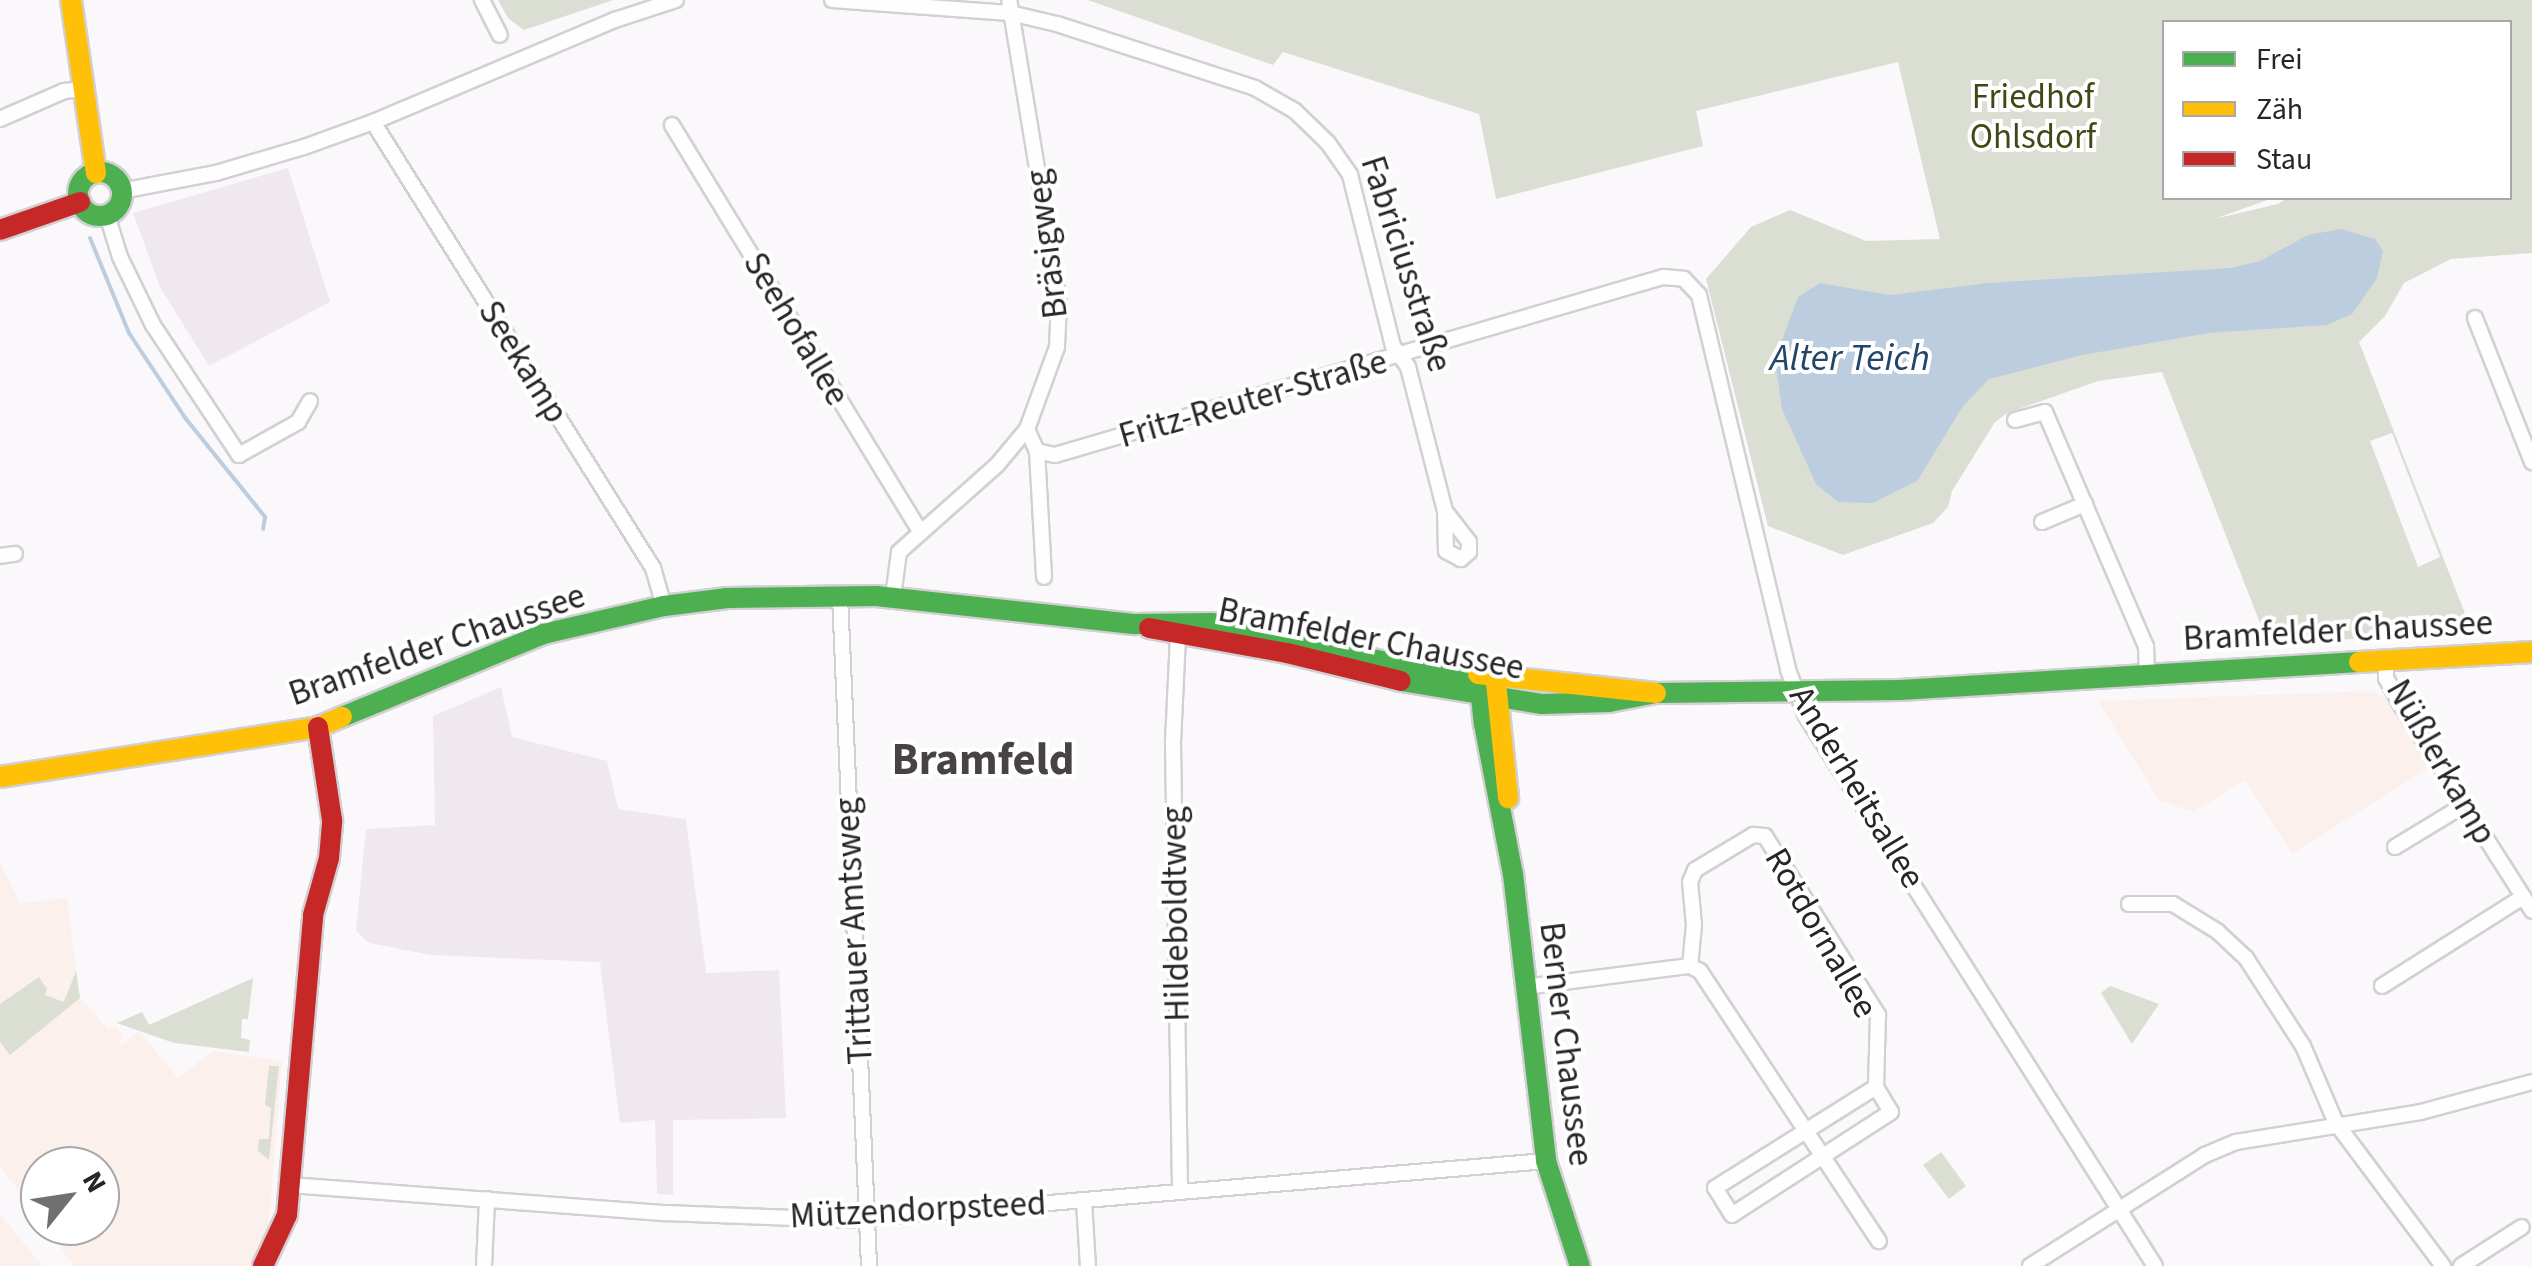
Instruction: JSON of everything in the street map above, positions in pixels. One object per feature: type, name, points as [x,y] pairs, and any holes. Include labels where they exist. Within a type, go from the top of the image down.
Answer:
[{"type":"main road","points":[[71,0],[96,173]]},
{"type":"main road","points":[[96,173],[110,175],[121,191],[118,206],[107,215],[94,215],[80,202],[81,184],[96,173]]},
{"type":"main road","points":[[0,230],[80,202]]},
{"type":"main road","name":"Bramfelder Chaussee","points":[[0,777],[318,727],[543,634],[664,606],[726,598],[893,597],[1135,624],[1225,624],[1414,668],[1610,685],[1656,693],[1796,692],[2532,652]]},
{"type":"main road","name":"Bramfelder Chaussee","points":[[1135,624],[1491,699],[1609,702],[1656,693]]},
{"type":"main road","points":[[1491,699],[1494,677]]},
{"type":"main road","name":"Berner Chaussee","points":[[1491,699],[1496,798],[1506,825],[1546,1160],[1568,1240],[1580,1266]]},
{"type":"main road","points":[[263,1266],[281,1234],[290,1185],[312,915],[325,882],[332,820],[318,727]]},
{"type":"street","points":[[482,0],[500,36]]},
{"type":"street","points":[[121,191],[216,173],[372,122],[566,40],[676,0]]},
{"type":"street","name":"Fabriciusstraße","points":[[832,0],[1010,6],[1255,88],[1295,111],[1328,143],[1350,175],[1393,346],[1408,367],[1444,511]]},
{"type":"street","name":"Bräsigweg","points":[[893,597],[899,552],[998,465],[1027,429],[1058,347],[1059,301],[1010,6]]},
{"type":"street","points":[[0,119],[64,92],[84,89]]},
{"type":"street","name":"Seekamp","points":[[372,122],[652,568],[664,606]]},
{"type":"street","name":"Seehofallee","points":[[672,125],[920,532]]},
{"type":"street","points":[[107,215],[120,258],[154,326],[240,455],[298,422],[310,402]]},
{"type":"street","name":"Fritz-Reuter-Straße","points":[[1037,451],[1055,455],[1401,358],[1663,277]]},
{"type":"street","name":"Anderheitsallee","points":[[1663,277],[1684,279],[1699,295],[1796,692],[1806,716],[2155,1266]]},
{"type":"street","points":[[2475,318],[2532,462]]},
{"type":"street","name":"Bramfelder Chaussee","points":[[2015,420],[2045,412],[2146,646],[2147,675]]},
{"type":"street","points":[[1027,429],[1037,451],[1044,577]]},
{"type":"street","points":[[2042,522],[2085,504]]},
{"type":"street","name":"Trittauer Amtsweg","points":[[840,596],[869,1266]]},
{"type":"street","name":"Hildeboldtweg","points":[[1178,636],[1174,744],[1180,1192]]},
{"type":"street","name":"Nüßlerkamp","points":[[2386,662],[2386,678],[2400,705],[2532,911]]},
{"type":"street","points":[[2396,847],[2464,805]]},
{"type":"street","name":"Rotdornallee","points":[[1690,966],[1694,925],[1690,882],[1695,870],[1754,835],[1764,836],[1878,1015],[1876,1087],[1891,1112],[1732,1215],[1715,1188],[1876,1087]]},
{"type":"street","points":[[2382,986],[2523,898]]},
{"type":"street","points":[[2129,904],[2173,904],[2238,949],[2298,1037],[2336,1123],[2444,1266]]},
{"type":"street","points":[[1525,986],[1690,966],[1700,971],[1879,1242]]},
{"type":"street","points":[[2030,1266],[2118,1208],[2236,1142],[2421,1112],[2532,1082]]},
{"type":"street","name":"Mützendorpsteed","points":[[290,1185],[666,1213],[867,1220],[1546,1160]]},
{"type":"street","points":[[484,1266],[487,1199]]},
{"type":"street","points":[[1084,1201],[1088,1266]]},
{"type":"street","points":[[2461,1266],[2522,1227]]},
{"type":"shaded area","points":[[288,168],[330,302],[209,366],[160,287],[133,213]]},
{"type":"shaded area","points":[[501,687],[512,737],[607,761],[618,809],[686,819],[706,973],[779,970],[786,1118],[673,1120],[673,1195],[657,1194],[655,1120],[620,1123],[600,962],[431,955],[369,943],[356,931],[366,829],[435,825],[433,716]]},
{"type":"shaded area","points":[[2372,691],[2386,698],[2430,767],[2292,854],[2245,780],[2193,812],[2159,800],[2098,701]]},
{"type":"shaded area","points":[[0,862],[20,903],[67,898],[80,998],[109,1030],[115,1026],[124,1037],[119,1041],[122,1045],[139,1031],[178,1078],[213,1051],[282,1061],[268,1234],[253,1266],[74,1266],[60,1246],[120,1246],[120,1146],[20,1146],[20,1193],[0,1166]]},
{"type":"shaded area","points":[[0,1214],[20,1239],[20,1246],[26,1246],[42,1266],[0,1266]]},
{"type":"green space","points":[[498,0],[613,0],[524,30],[508,18]]},
{"type":"green space","name":"Friedhof Ohlsdorf","points":[[1088,0],[2532,0],[2532,253],[2451,259],[2404,283],[2385,316],[2359,342],[2471,629],[2269,646],[2162,372],[2098,381],[2007,413],[1995,422],[1952,491],[1948,507],[1933,523],[1843,555],[1768,526],[1706,279],[1751,227],[1790,210],[1866,241],[1940,239],[1898,62],[1696,111],[1703,146],[1496,199],[1479,114],[1283,52],[1273,65]],"holes":[[[2392,433],[2440,557],[2418,567],[2370,441]]]},
{"type":"green space","points":[[76,971],[80,998],[10,1055],[0,1042],[0,1004],[39,977],[47,989],[45,995],[64,1002]]},
{"type":"green space","points":[[253,978],[248,1019],[242,1019],[241,1038],[250,1040],[249,1052],[174,1043],[117,1023],[142,1012],[149,1025]]},
{"type":"green space","points":[[2110,986],[2159,1004],[2132,1044],[2101,993]]},
{"type":"green space","points":[[269,1066],[279,1066],[269,1160],[258,1151],[259,1139],[269,1139],[271,1108],[265,1105]]},
{"type":"green space","points":[[1941,1152],[1966,1186],[1949,1199],[1923,1165]]},
{"type":"water","name":"Alter Teich","points":[[2341,229],[2375,239],[2383,251],[2377,278],[2352,314],[2326,325],[2209,333],[2082,355],[1989,379],[1963,406],[1917,481],[1873,503],[1838,502],[1816,484],[1782,409],[1775,359],[1798,297],[1820,283],[1890,295],[1988,283],[2231,268],[2260,261],[2308,235]]},
{"type":"waterway","points":[[90,238],[129,333],[186,419],[265,517],[263,529]]},
{"type":"traffic: fast","points":[[100,172],[115,179],[122,194],[115,209],[100,216],[85,209],[78,194],[85,179],[100,172]]},
{"type":"traffic: fast","points":[[342,717],[543,634],[664,606],[727,598],[876,596],[1135,624],[1212,623],[1414,668],[1478,674]]},
{"type":"traffic: fast","points":[[1401,681],[1542,704],[1609,702],[1656,693],[1900,690],[2359,662]]},
{"type":"traffic: fast","points":[[1491,682],[1481,697],[1484,724],[1513,874],[1546,1161],[1580,1266]]},
{"type":"traffic: slow","points":[[71,0],[96,173]]},
{"type":"traffic: slow","points":[[2359,662],[2532,652]]},
{"type":"traffic: slow","points":[[1478,674],[1656,693]]},
{"type":"traffic: slow","points":[[1496,683],[1508,798]]},
{"type":"traffic: slow","points":[[0,777],[318,727],[342,717]]},
{"type":"traffic: jam","points":[[0,230],[80,202]]},
{"type":"traffic: jam","points":[[1149,628],[1287,653],[1401,681]]},
{"type":"traffic: jam","points":[[263,1266],[287,1215],[313,915],[329,858],[332,820],[318,727]]},
{"type":"district","name":"Bramfeld","points":[[983,761]]}]
